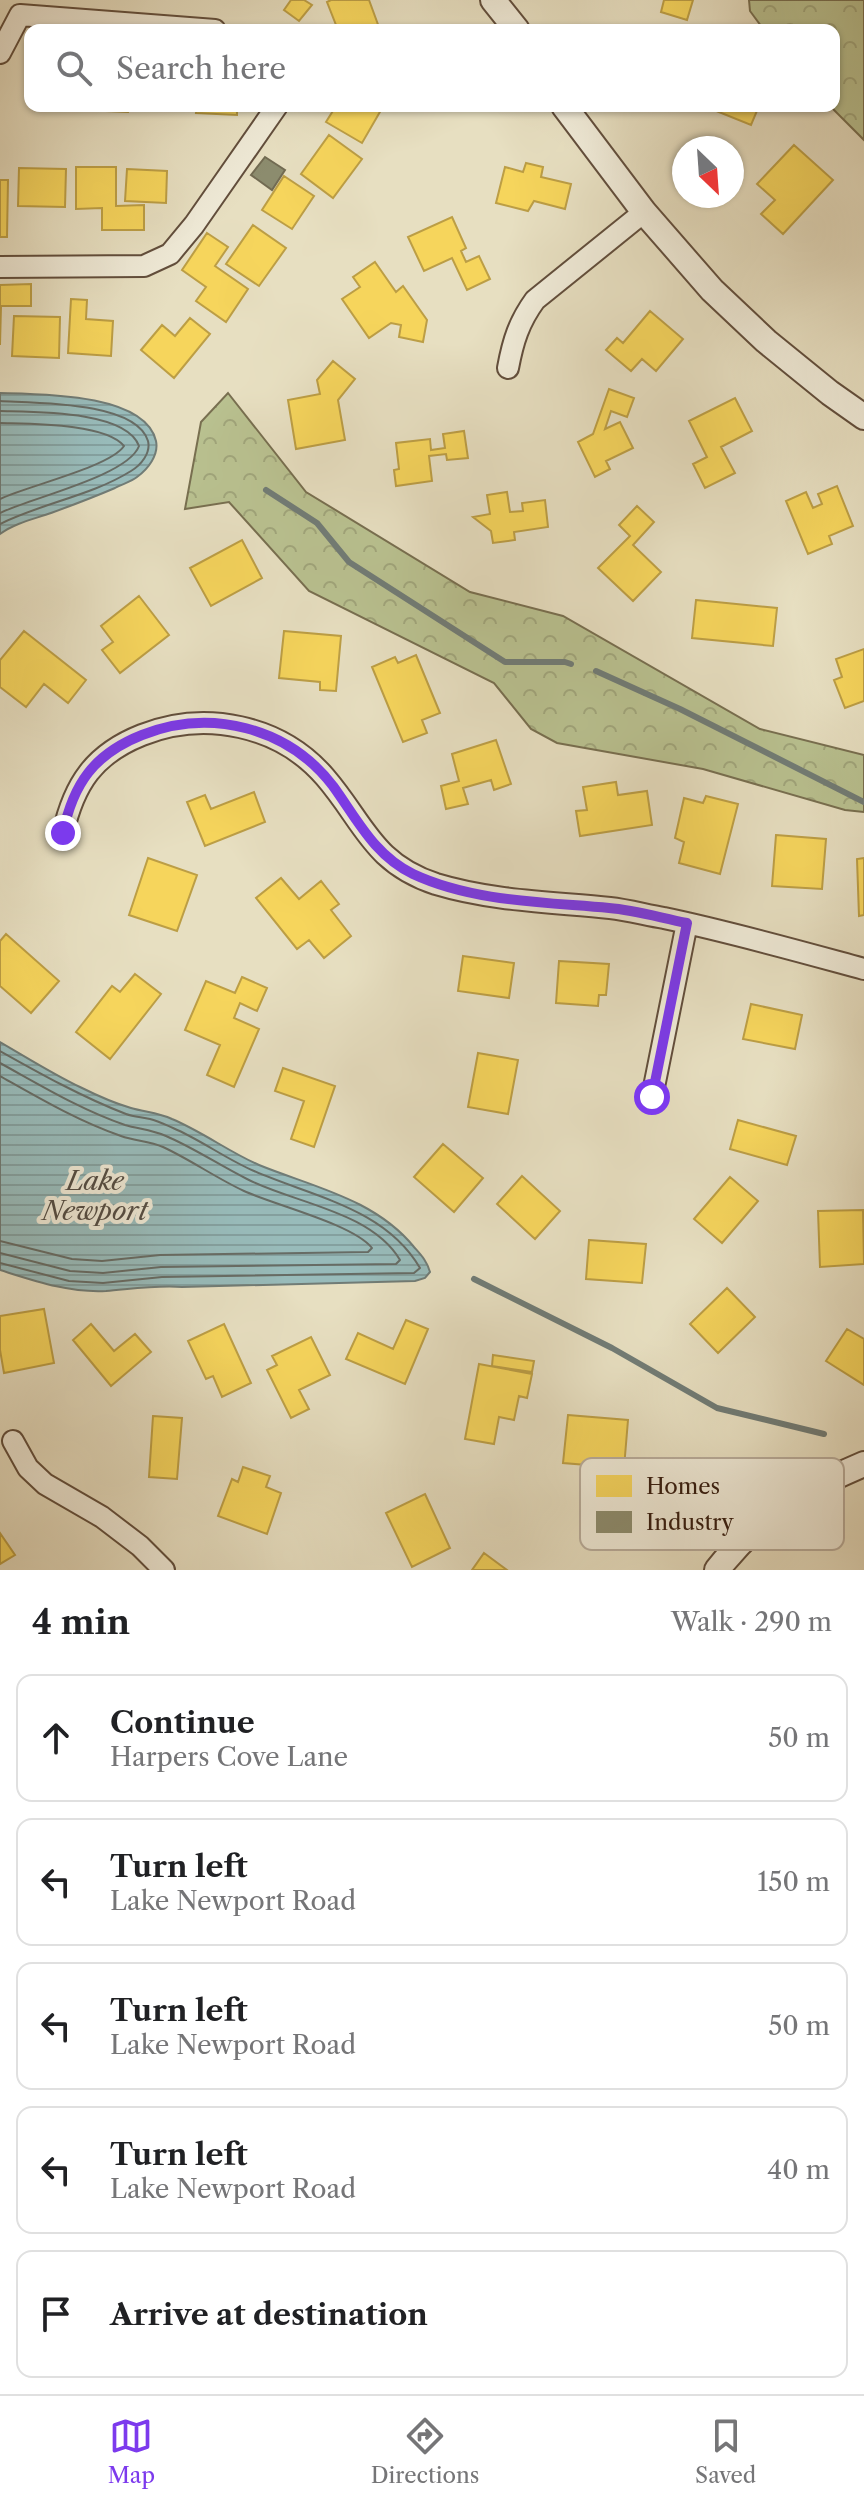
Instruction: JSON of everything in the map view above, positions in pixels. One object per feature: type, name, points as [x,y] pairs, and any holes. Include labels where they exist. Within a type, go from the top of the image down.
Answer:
[{"type":"street","points":[[493,0],[512,24]]},
{"type":"street","points":[[0,53],[20,8],[162,24]]},
{"type":"street","points":[[0,267],[144,266],[170,254],[194,225],[273,112]]},
{"type":"street","points":[[569,112],[644,212],[712,290],[766,341],[864,417]]},
{"type":"street","points":[[508,368],[513,338],[535,300],[644,212]]},
{"type":"street","points":[[63,833],[68,807],[78,786],[107,754],[131,739],[157,729],[185,723],[226,723],[275,738],[301,754],[334,787],[365,835],[385,856],[410,873],[435,883],[465,892],[575,907],[611,908],[687,923],[864,969]]},
{"type":"street","points":[[652,1097],[687,923]]},
{"type":"street","points":[[13,1441],[28,1468],[45,1484],[102,1517],[140,1546],[164,1570]]},
{"type":"street","points":[[844,1474],[864,1464]]},
{"type":"street","points":[[717,1570],[737,1550]]},
{"type":"green space","points":[[749,0],[864,0],[864,140],[836,112],[840,112],[840,24],[760,24],[750,11]]},
{"type":"green space","points":[[228,393],[306,492],[470,592],[563,616],[760,729],[864,755],[864,812],[845,810],[703,769],[557,743],[531,729],[494,683],[309,591],[229,502],[185,509],[201,422]]},
{"type":"water","points":[[0,393],[88,399],[132,413],[148,425],[156,441],[152,461],[132,480],[18,524],[0,534]]},
{"type":"water","name":"Lake Newport","points":[[0,1042],[92,1093],[172,1119],[259,1165],[362,1206],[398,1231],[421,1256],[430,1272],[425,1278],[415,1281],[163,1286],[92,1291],[52,1285],[0,1270]]},
{"type":"building: Homes","points":[[291,0],[304,0],[312,5],[299,21],[284,10]]},
{"type":"building: Homes","points":[[369,0],[378,24],[336,24],[327,2]]},
{"type":"building: Homes","points":[[664,0],[693,0],[687,20],[661,12]]},
{"type":"building: Homes","points":[[237,112],[237,115],[196,113]]},
{"type":"building: Homes","points":[[332,112],[380,112],[362,143],[326,122]]},
{"type":"building: Homes","points":[[719,112],[756,112],[751,125]]},
{"type":"building: Homes","points":[[329,135],[362,159],[333,198],[301,174]]},
{"type":"building: Homes","points":[[794,145],[833,180],[783,234],[761,214],[775,200],[757,184]]},
{"type":"building: Homes","points":[[526,163],[543,167],[541,177],[571,184],[565,209],[534,201],[528,211],[496,203],[505,167],[523,172]]},
{"type":"building: Homes","points":[[76,167],[116,167],[116,206],[144,205],[144,230],[102,230],[102,208],[76,209]]},
{"type":"building: Homes","points":[[19,168],[66,169],[65,207],[18,206]]},
{"type":"building: Homes","points":[[127,169],[167,171],[166,203],[125,201]]},
{"type":"building: Homes","points":[[284,176],[314,196],[292,229],[262,210]]},
{"type":"building: Homes","points":[[0,180],[8,180],[7,237],[0,237]]},
{"type":"building: Homes","points":[[452,217],[466,248],[461,251],[466,262],[479,256],[490,279],[467,290],[452,258],[424,271],[408,237]]},
{"type":"building: Homes","points":[[253,225],[286,248],[259,286],[226,264]]},
{"type":"building: Homes","points":[[207,233],[228,247],[215,266],[248,289],[226,322],[196,301],[206,287],[182,270]]},
{"type":"building: Homes","points":[[375,262],[396,292],[403,286],[427,320],[423,342],[399,337],[401,325],[391,323],[369,338],[342,299],[360,287],[353,277]]},
{"type":"building: Homes","points":[[31,284],[31,306],[1,306],[0,345],[0,285]]},
{"type":"building: Homes","points":[[71,299],[87,300],[86,319],[113,321],[111,356],[68,353]]},
{"type":"building: Homes","points":[[650,311],[683,339],[656,371],[642,359],[631,371],[606,350],[617,338],[623,343]]},
{"type":"building: Homes","points":[[14,316],[60,317],[59,358],[12,356]]},
{"type":"building: Homes","points":[[190,318],[210,334],[174,378],[141,350],[162,325],[175,336]]},
{"type":"building: Homes","points":[[333,361],[355,379],[338,400],[345,440],[296,449],[288,400],[320,394],[317,380]]},
{"type":"building: Homes","points":[[609,389],[634,398],[627,417],[611,411],[605,429],[620,422],[633,448],[606,461],[610,469],[595,477],[578,442],[593,434]]},
{"type":"building: Homes","points":[[735,398],[752,431],[721,447],[735,473],[705,488],[693,464],[707,457],[689,421]]},
{"type":"building: Homes","points":[[464,431],[468,458],[447,460],[446,454],[429,456],[432,481],[396,486],[394,470],[399,469],[396,443],[430,439],[431,450],[445,448],[443,434]]},
{"type":"building: Homes","points":[[837,486],[853,526],[829,536],[832,544],[808,554],[786,501],[806,492],[813,508],[822,504],[818,494]]},
{"type":"building: Homes","points":[[507,492],[510,512],[523,511],[522,503],[545,500],[548,527],[514,532],[515,540],[493,543],[491,531],[473,517],[490,514],[487,495]]},
{"type":"building: Homes","points":[[637,506],[654,522],[633,545],[661,572],[633,601],[598,568],[630,536],[619,525]]},
{"type":"building: Homes","points":[[242,540],[262,578],[211,606],[190,568]]},
{"type":"building: Homes","points":[[139,596],[169,635],[120,673],[102,650],[113,642],[101,626]]},
{"type":"building: Homes","points":[[696,600],[777,608],[773,646],[692,638]]},
{"type":"building: Homes","points":[[24,631],[86,680],[68,703],[44,684],[26,707],[0,687],[0,660]]},
{"type":"building: Homes","points":[[284,631],[341,636],[336,691],[320,690],[320,682],[279,678]]},
{"type":"building: Homes","points":[[864,649],[864,701],[845,708],[834,680],[842,677],[836,659]]},
{"type":"building: Homes","points":[[416,655],[440,713],[422,720],[427,733],[403,742],[372,667],[395,657],[398,663]]},
{"type":"building: Homes","points":[[496,740],[511,784],[494,790],[491,780],[463,788],[468,804],[446,809],[441,786],[459,781],[452,754]]},
{"type":"building: Homes","points":[[616,782],[618,795],[647,791],[652,825],[580,836],[576,811],[587,810],[583,787]]},
{"type":"building: Homes","points":[[254,792],[265,822],[205,846],[187,802],[205,795],[211,809]]},
{"type":"building: Homes","points":[[706,796],[738,804],[720,874],[679,863],[684,842],[675,838],[684,798],[703,803]]},
{"type":"building: Homes","points":[[776,835],[826,839],[822,889],[772,886]]},
{"type":"building: Homes","points":[[148,858],[197,875],[177,931],[129,915]]},
{"type":"building: Homes","points":[[864,858],[864,915],[859,916],[857,859]]},
{"type":"building: Homes","points":[[281,878],[299,899],[321,881],[339,904],[331,910],[351,936],[324,958],[309,940],[297,949],[256,898]]},
{"type":"building: Homes","points":[[6,934],[59,981],[31,1013],[0,986],[0,941]]},
{"type":"building: Homes","points":[[463,956],[514,963],[509,998],[458,991]]},
{"type":"building: Homes","points":[[559,961],[609,964],[606,995],[599,995],[598,1006],[556,1003]]},
{"type":"building: Homes","points":[[135,974],[161,994],[110,1059],[76,1032],[112,986],[120,992]]},
{"type":"building: Homes","points":[[242,977],[267,988],[257,1011],[240,1003],[234,1018],[259,1029],[234,1087],[207,1075],[220,1045],[185,1030],[206,981],[235,993]]},
{"type":"building: Homes","points":[[751,1004],[802,1015],[795,1049],[743,1039]]},
{"type":"building: Homes","points":[[478,1053],[518,1060],[508,1114],[468,1107]]},
{"type":"building: Homes","points":[[283,1068],[335,1086],[314,1147],[291,1139],[304,1101],[275,1091]]},
{"type":"building: Homes","points":[[738,1120],[796,1136],[787,1165],[730,1149]]},
{"type":"building: Homes","points":[[443,1144],[483,1178],[454,1212],[414,1177]]},
{"type":"building: Homes","points":[[522,1176],[560,1211],[535,1239],[497,1204]]},
{"type":"building: Homes","points":[[730,1177],[758,1201],[722,1243],[694,1219]]},
{"type":"building: Homes","points":[[863,1210],[864,1264],[820,1267],[818,1211]]},
{"type":"building: Homes","points":[[589,1240],[646,1244],[642,1283],[586,1279]]},
{"type":"building: Homes","points":[[727,1288],[755,1317],[718,1353],[690,1324]]},
{"type":"building: Homes","points":[[44,1309],[54,1363],[4,1373],[0,1316]]},
{"type":"building: Homes","points":[[406,1320],[428,1329],[405,1384],[346,1359],[358,1333],[393,1349]]},
{"type":"building: Homes","points":[[91,1324],[114,1351],[135,1334],[151,1352],[111,1386],[73,1340]]},
{"type":"building: Homes","points":[[224,1324],[251,1383],[222,1397],[213,1376],[206,1379],[188,1341]]},
{"type":"building: Homes","points":[[847,1329],[864,1339],[864,1385],[826,1361]]},
{"type":"building: Homes","points":[[311,1337],[330,1375],[299,1390],[309,1409],[291,1418],[267,1370],[277,1365],[272,1356]]},
{"type":"building: Homes","points":[[493,1355],[534,1361],[532,1372],[492,1366]]},
{"type":"building: Homes","points":[[479,1364],[532,1374],[527,1398],[519,1396],[514,1420],[499,1417],[494,1444],[465,1439]]},
{"type":"building: Homes","points":[[568,1415],[628,1420],[625,1458],[580,1458],[580,1464],[563,1463]]},
{"type":"building: Homes","points":[[153,1416],[182,1418],[177,1479],[149,1477]]},
{"type":"building: Homes","points":[[243,1467],[270,1476],[266,1487],[281,1493],[267,1534],[218,1516],[232,1479],[238,1482]]},
{"type":"building: Homes","points":[[425,1494],[450,1548],[412,1567],[386,1513]]},
{"type":"building: Homes","points":[[0,1533],[15,1555],[0,1564]]},
{"type":"building: Homes","points":[[484,1553],[507,1570],[472,1570]]},
{"type":"building: Industry","points":[[265,157],[285,170],[272,190],[251,175]]},
{"type":"waterway","points":[[266,490],[317,523],[349,562],[505,662],[571,664]]},
{"type":"waterway","points":[[596,671],[680,709],[864,802]]},
{"type":"waterway","points":[[474,1279],[612,1348],[717,1408],[824,1434]]},
{"type":"route","points":[[63,833],[68,807],[78,786],[107,754],[131,739],[185,723],[226,723],[275,738],[301,754],[322,773],[365,835],[385,856],[410,873],[465,892],[575,907],[611,908],[687,923],[652,1097]]}]
